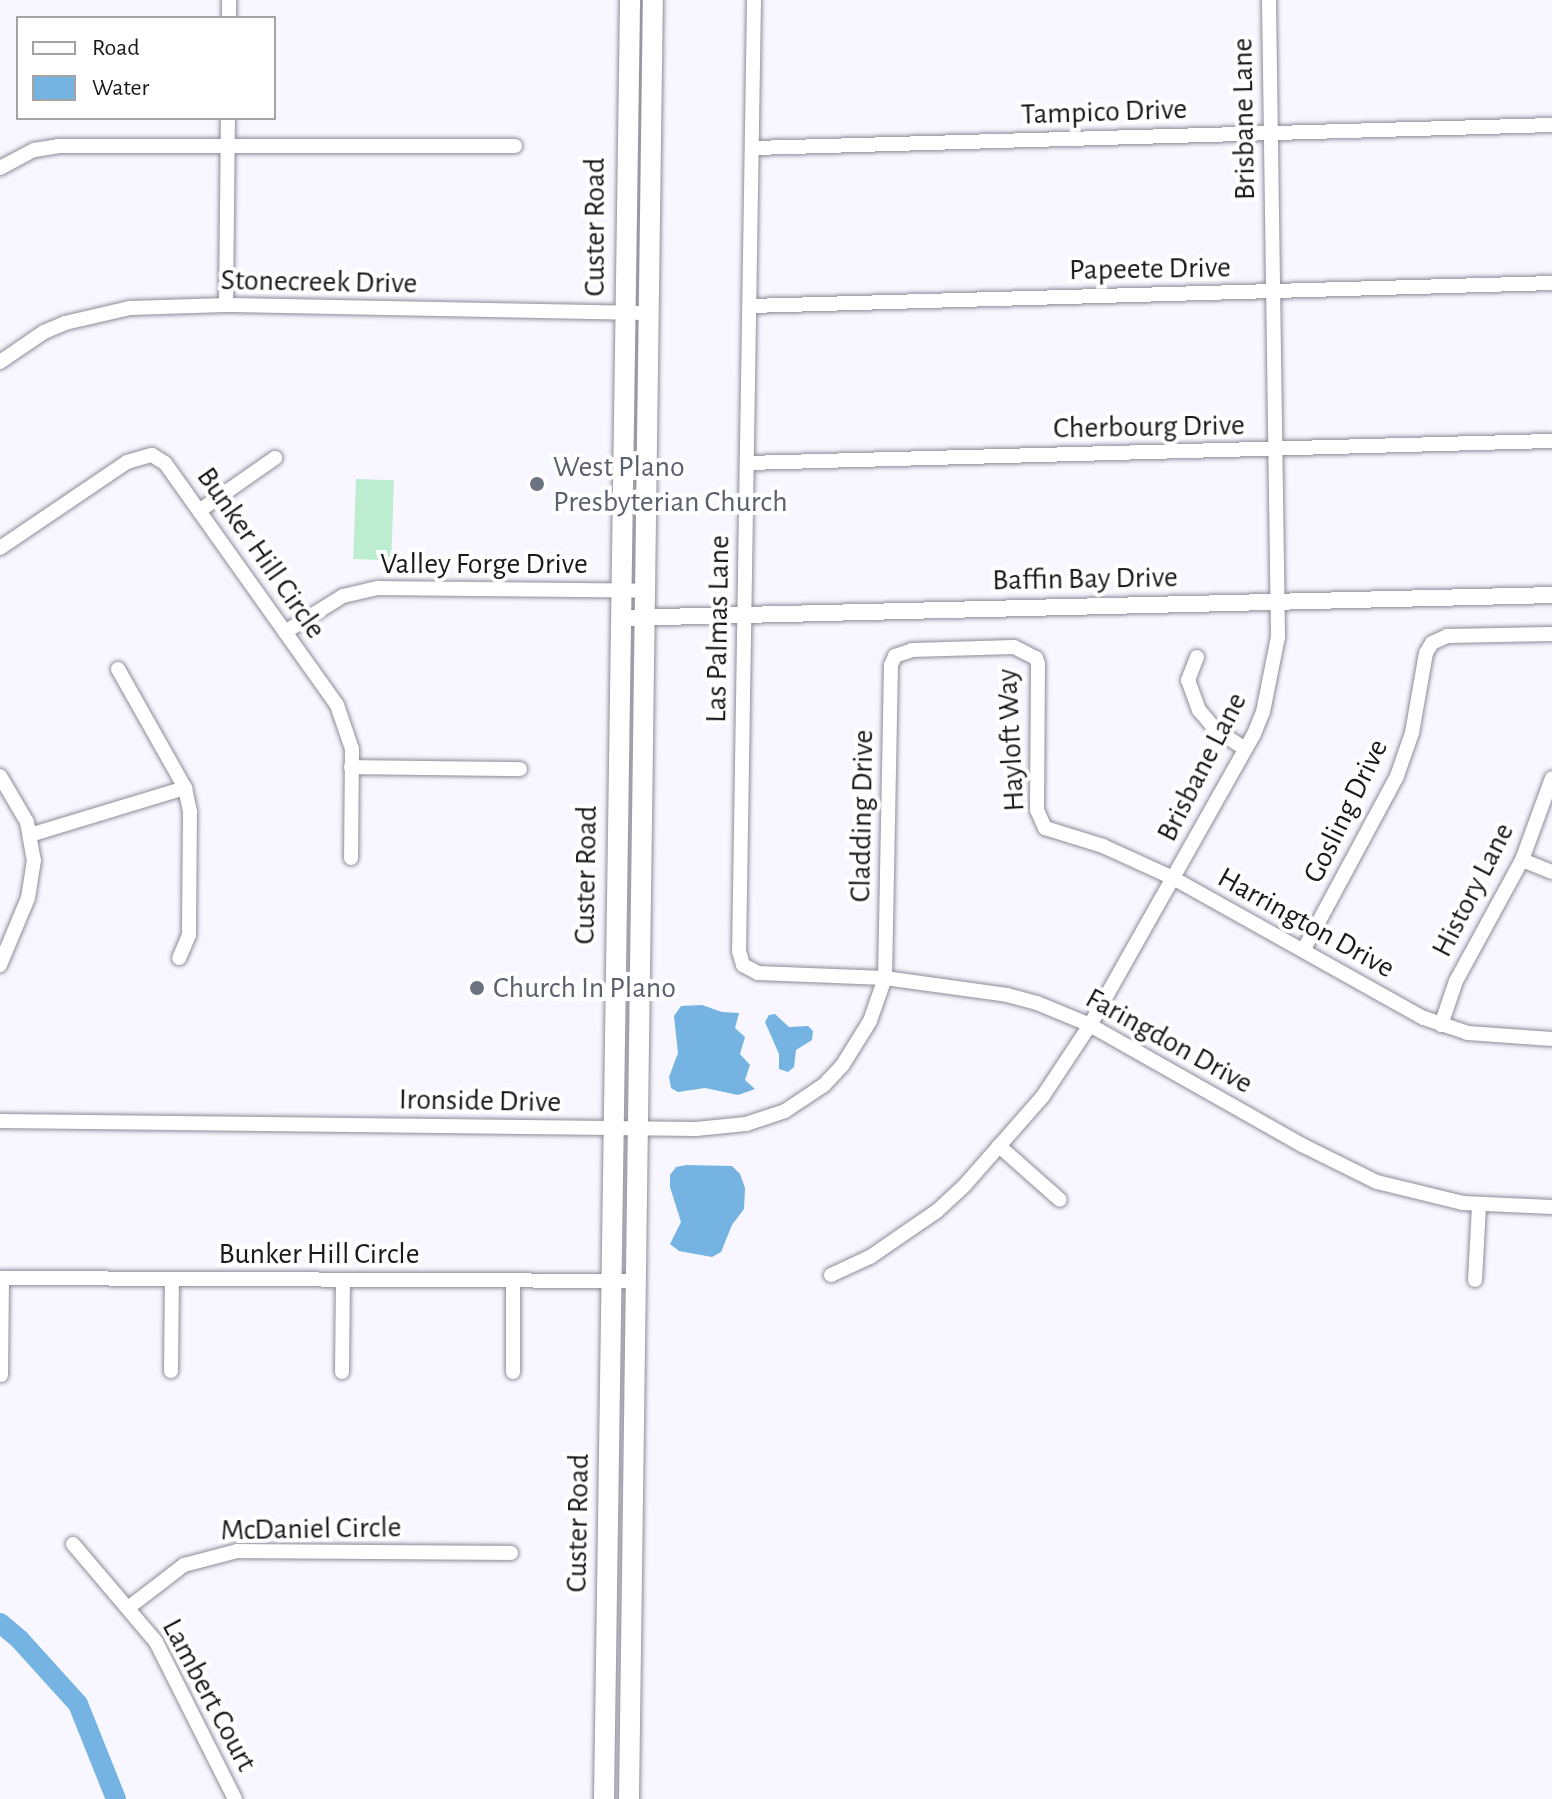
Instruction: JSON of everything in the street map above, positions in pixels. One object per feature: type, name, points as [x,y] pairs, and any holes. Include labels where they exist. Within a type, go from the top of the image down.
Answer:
[{"type":"main road","name":"Custer Road","points":[[604,1799],[630,0]]},
{"type":"main road","name":"Custer Road","points":[[629,1799],[653,0]]},
{"type":"street","name":"Las Palmas Lane","points":[[746,970],[739,951],[754,0]]},
{"type":"street","name":"Brisbane Lane","points":[[831,1275],[870,1257],[937,1211],[999,1146],[1068,1063],[1245,749],[1270,689],[1278,637],[1278,602],[1269,0]]},
{"type":"street","points":[[226,305],[228,120]]},
{"type":"street","name":"Tampico Drive","points":[[754,148],[1552,125]]},
{"type":"street","points":[[0,168],[34,150],[58,146],[515,146]]},
{"type":"street","name":"Papeete Drive","points":[[750,306],[1552,283]]},
{"type":"street","name":"Stonecreek Drive","points":[[0,362],[44,332],[94,314],[130,308],[226,305],[649,313]]},
{"type":"street","name":"Cherbourg Drive","points":[[747,463],[1552,441]]},
{"type":"street","name":"Bunker Hill Circle","points":[[0,548],[127,462],[152,455],[165,463],[337,705],[352,749],[351,858]]},
{"type":"street","points":[[199,511],[275,458]]},
{"type":"street","name":"Valley Forge Drive","points":[[285,632],[329,603],[379,588],[646,591]]},
{"type":"street","name":"Baffin Bay Drive","points":[[620,618],[1552,595]]},
{"type":"street","name":"Gosling Drive","points":[[1304,949],[1397,776],[1412,733],[1425,658],[1432,643],[1447,636],[1552,634]]},
{"type":"street","name":"Cladding Drive","points":[[885,978],[891,665],[895,656],[912,650],[1014,647],[1031,653]]},
{"type":"street","name":"Hayloft Way","points":[[1031,653],[1038,664],[1037,810],[1042,825]]},
{"type":"street","points":[[1197,657],[1188,680],[1199,710],[1214,728],[1245,749]]},
{"type":"street","points":[[118,669],[185,788],[190,812],[189,935],[179,958]]},
{"type":"street","points":[[351,767],[520,769]]},
{"type":"street","points":[[0,776],[27,822],[34,860],[28,898],[0,965]]},
{"type":"street","name":"History Lane","points":[[1441,1025],[1456,981],[1522,860],[1552,778]]},
{"type":"street","points":[[30,835],[185,788]]},
{"type":"street","name":"Harrington Drive","points":[[1042,825],[1051,831],[1103,846],[1173,878],[1388,999],[1441,1025],[1499,1038],[1552,1039]]},
{"type":"street","points":[[1522,860],[1552,872]]},
{"type":"street","name":"Faringdon Drive","points":[[746,970],[766,974],[885,978],[1007,995],[1060,1011],[1090,1025],[1340,1165],[1397,1189],[1479,1205],[1552,1207]]},
{"type":"street","name":"Ironside Drive","points":[[0,1121],[723,1128],[767,1118],[795,1105],[824,1085],[850,1055],[870,1021],[885,978]]},
{"type":"street","points":[[999,1146],[1060,1200]]},
{"type":"street","points":[[1475,1280],[1479,1205]]},
{"type":"street","points":[[1,1278],[1,1375]]},
{"type":"street","name":"Bunker Hill Circle","points":[[1,1278],[637,1281]]},
{"type":"street","points":[[171,1371],[172,1279]]},
{"type":"street","points":[[342,1372],[343,1280]]},
{"type":"street","points":[[513,1280],[513,1372]]},
{"type":"street","name":"Lambert Court","points":[[73,1544],[156,1642],[235,1799]]},
{"type":"street","name":"McDaniel Circle","points":[[128,1608],[184,1565],[237,1551],[511,1553]]},
{"type":"green space","points":[[356,479],[394,480],[391,560],[353,559]]},
{"type":"water","points":[[702,1005],[722,1012],[739,1013],[735,1028],[745,1037],[740,1054],[750,1065],[745,1080],[755,1089],[738,1095],[705,1088],[678,1092],[671,1088],[669,1077],[678,1053],[674,1016],[681,1006]]},
{"type":"water","points":[[775,1014],[789,1027],[808,1026],[813,1031],[812,1040],[796,1050],[794,1067],[788,1072],[779,1069],[779,1054],[765,1022],[769,1015]]},
{"type":"water","points":[[732,1166],[740,1174],[745,1188],[744,1209],[732,1225],[721,1252],[712,1257],[679,1251],[670,1244],[681,1222],[670,1187],[670,1175],[676,1167]]},
{"type":"waterway","points":[[0,1623],[20,1640],[78,1704],[116,1799]]},
{"type":"place","name":"West Plano Presbyterian Church","points":[[537,484]]},
{"type":"place","name":"Church In Plano","points":[[477,988]]}]
